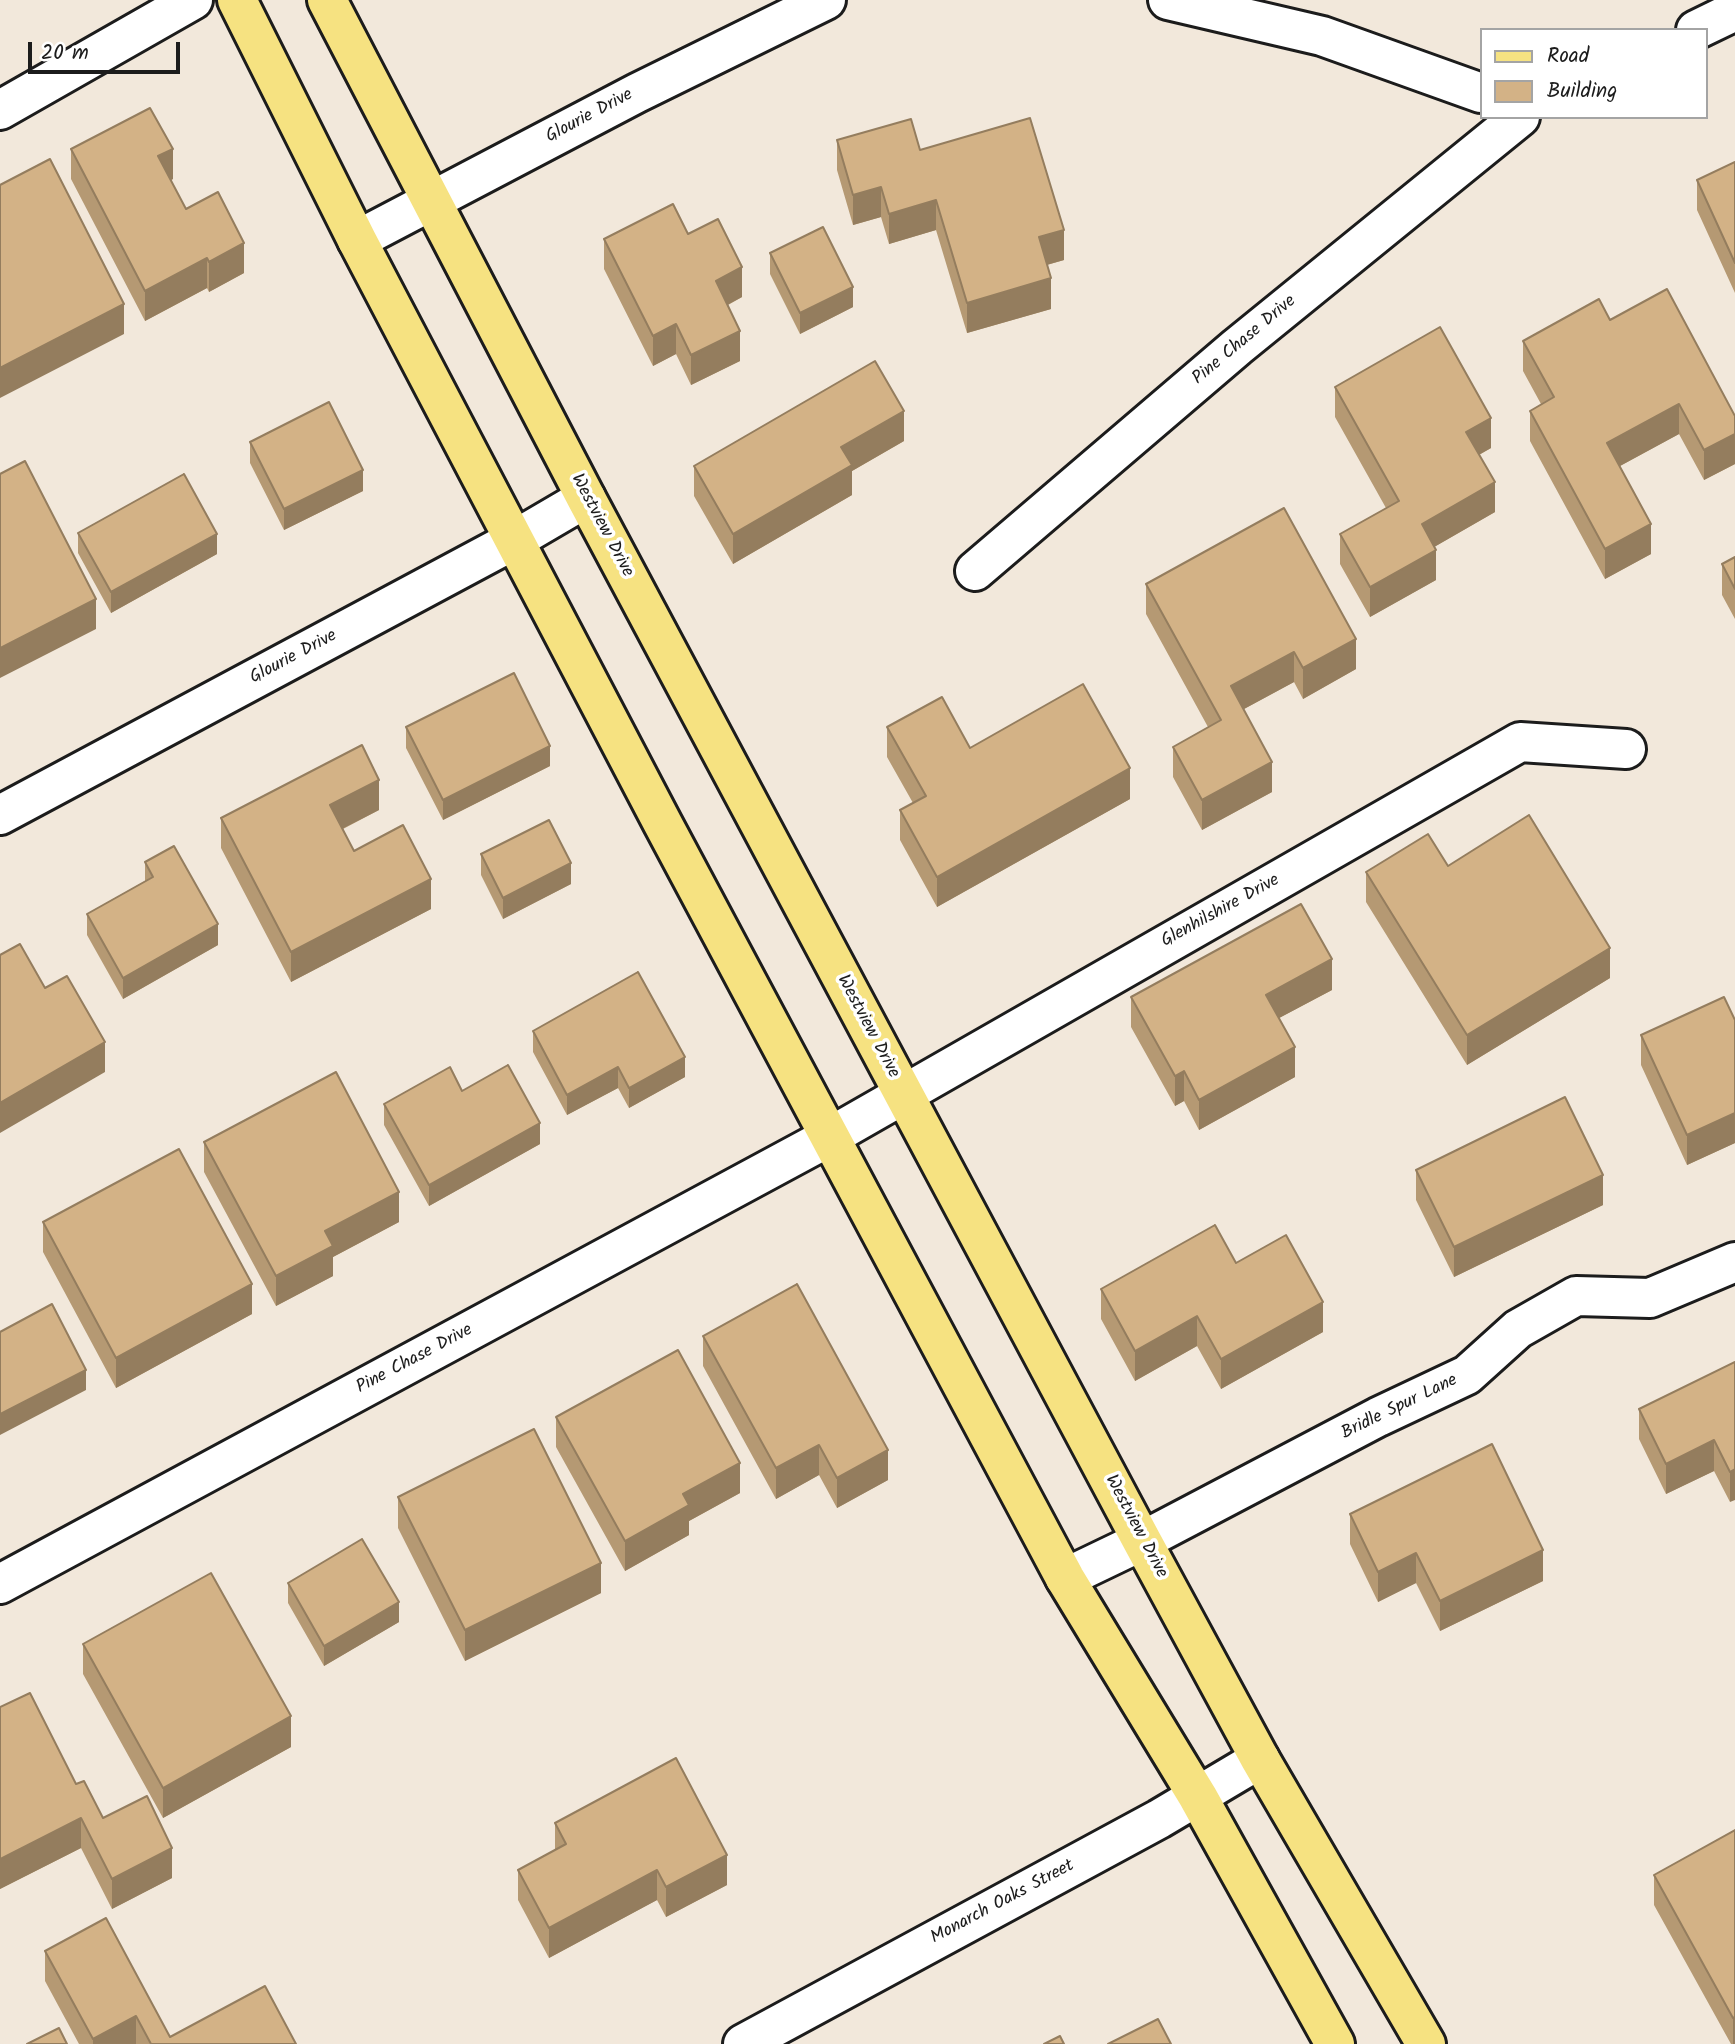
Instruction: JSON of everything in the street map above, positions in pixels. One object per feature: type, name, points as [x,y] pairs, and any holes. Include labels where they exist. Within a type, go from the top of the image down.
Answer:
[{"type":"main road","points":[[237,0],[357,240],[663,824],[1065,1578],[1198,1797],[1335,2044]]},
{"type":"main road","name":"Westview Drive","points":[[327,0],[586,498],[1142,1541],[1260,1759],[1426,2044]]},
{"type":"street","points":[[0,110],[194,0]]},
{"type":"street","name":"Glourie Drive","points":[[357,240],[637,93],[826,0]]},
{"type":"street","points":[[1168,0],[1322,36],[1480,93]]},
{"type":"street","points":[[1700,28],[1735,11]]},
{"type":"street","name":"Pine Chase Drive","points":[[975,571],[1237,347],[1518,119]]},
{"type":"street","name":"Glourie Drive","points":[[0,815],[516,539],[586,498]]},
{"type":"street","name":"Glenhilshire Drive","points":[[831,1136],[1520,742],[1626,749]]},
{"type":"street","name":"Pine Chase Drive","points":[[0,1584],[831,1136]]},
{"type":"street","name":"Bridle Spur Lane","points":[[1065,1578],[1142,1541],[1378,1417],[1467,1375],[1518,1329],[1576,1296],[1650,1298],[1735,1262]]},
{"type":"street","name":"Monarch Oaks Street","points":[[743,2044],[1198,1797],[1260,1759]]},
{"type":"building","points":[[150,108],[173,149],[158,156],[186,209],[218,192],[244,243],[209,262],[207,258],[145,291],[71,149]]},
{"type":"building","points":[[1030,118],[1064,230],[1039,237],[1051,278],[967,303],[936,200],[889,214],[881,187],[853,195],[837,140],[911,119],[920,150]]},
{"type":"building","points":[[50,159],[124,304],[0,368],[0,185]]},
{"type":"building","points":[[1735,162],[1735,263],[1697,180]]},
{"type":"building","points":[[673,204],[688,234],[718,219],[742,267],[716,281],[740,331],[691,355],[676,324],[653,336],[604,239]]},
{"type":"building","points":[[823,227],[853,287],[800,313],[770,253]]},
{"type":"building","points":[[1667,289],[1735,416],[1735,434],[1704,450],[1679,404],[1607,443],[1651,524],[1605,549],[1530,411],[1554,397],[1523,341],[1599,299],[1610,320]]},
{"type":"building","points":[[1440,327],[1491,418],[1466,432],[1495,482],[1422,524],[1436,550],[1370,587],[1340,534],[1399,501],[1335,387]]},
{"type":"building","points":[[875,361],[904,411],[841,447],[852,465],[733,534],[694,466]]},
{"type":"building","points":[[329,402],[363,470],[284,509],[250,442]]},
{"type":"building","points":[[25,461],[96,599],[0,648],[0,474]]},
{"type":"building","points":[[184,474],[217,534],[111,592],[78,533]]},
{"type":"building","points":[[1284,508],[1356,639],[1303,668],[1294,652],[1231,686],[1272,762],[1202,800],[1173,747],[1221,720],[1146,584]]},
{"type":"building","points":[[1735,557],[1735,589],[1722,564]]},
{"type":"building","points":[[514,673],[550,746],[443,800],[406,727]]},
{"type":"building","points":[[1083,684],[1130,768],[937,877],[900,810],[926,796],[887,727],[942,697],[970,748]]},
{"type":"building","points":[[362,745],[379,780],[330,805],[354,851],[403,825],[431,879],[291,952],[221,818]]},
{"type":"building","points":[[1529,815],[1610,948],[1467,1035],[1366,872],[1428,834],[1448,866]]},
{"type":"building","points":[[549,820],[571,863],[503,898],[481,854]]},
{"type":"building","points":[[174,846],[218,924],[123,978],[87,914],[153,877],[145,862]]},
{"type":"building","points":[[1301,904],[1332,959],[1266,995],[1295,1047],[1199,1100],[1184,1071],[1175,1076],[1131,997]]},
{"type":"building","points":[[20,944],[45,988],[67,976],[105,1042],[0,1103],[0,955]]},
{"type":"building","points":[[638,972],[685,1057],[629,1088],[618,1067],[567,1095],[533,1031]]},
{"type":"building","points":[[1724,997],[1735,1020],[1735,1113],[1687,1135],[1641,1035]]},
{"type":"building","points":[[508,1065],[540,1123],[429,1185],[384,1104],[450,1067],[462,1091]]},
{"type":"building","points":[[336,1072],[399,1192],[325,1231],[333,1246],[276,1276],[204,1142]]},
{"type":"building","points":[[1565,1097],[1603,1175],[1454,1247],[1416,1170]]},
{"type":"building","points":[[179,1149],[252,1284],[116,1358],[43,1222]]},
{"type":"building","points":[[1215,1225],[1236,1263],[1286,1235],[1323,1302],[1221,1359],[1197,1316],[1135,1351],[1101,1289]]},
{"type":"building","points":[[797,1284],[888,1450],[837,1478],[819,1445],[776,1468],[703,1336]]},
{"type":"building","points":[[52,1304],[86,1370],[0,1414],[0,1332]]},
{"type":"building","points":[[678,1350],[740,1463],[683,1494],[689,1505],[625,1541],[556,1417]]},
{"type":"building","points":[[1735,1362],[1735,1469],[1730,1472],[1714,1440],[1666,1464],[1639,1409]]},
{"type":"building","points":[[534,1429],[601,1563],[465,1630],[398,1497]]},
{"type":"building","points":[[1492,1444],[1543,1550],[1440,1601],[1416,1553],[1378,1572],[1350,1514]]},
{"type":"building","points":[[362,1539],[399,1602],[324,1646],[288,1583]]},
{"type":"building","points":[[211,1573],[291,1716],[163,1788],[83,1644]]},
{"type":"building","points":[[30,1693],[76,1784],[84,1781],[103,1818],[147,1796],[172,1848],[112,1879],[81,1818],[0,1859],[0,1707]]},
{"type":"building","points":[[676,1758],[727,1855],[666,1887],[657,1870],[549,1928],[518,1870],[566,1844],[555,1823]]},
{"type":"building","points":[[1735,1830],[1735,2017],[1733,2018],[1654,1875]]},
{"type":"building","points":[[106,1918],[170,2037],[265,1986],[296,2044],[151,2044],[136,2016],[93,2039],[45,1951]]},
{"type":"building","points":[[1158,2019],[1171,2044],[1108,2044]]},
{"type":"building","points":[[59,2028],[67,2044],[27,2044]]},
{"type":"building","points":[[1060,2036],[1064,2044],[1044,2044]]}]
